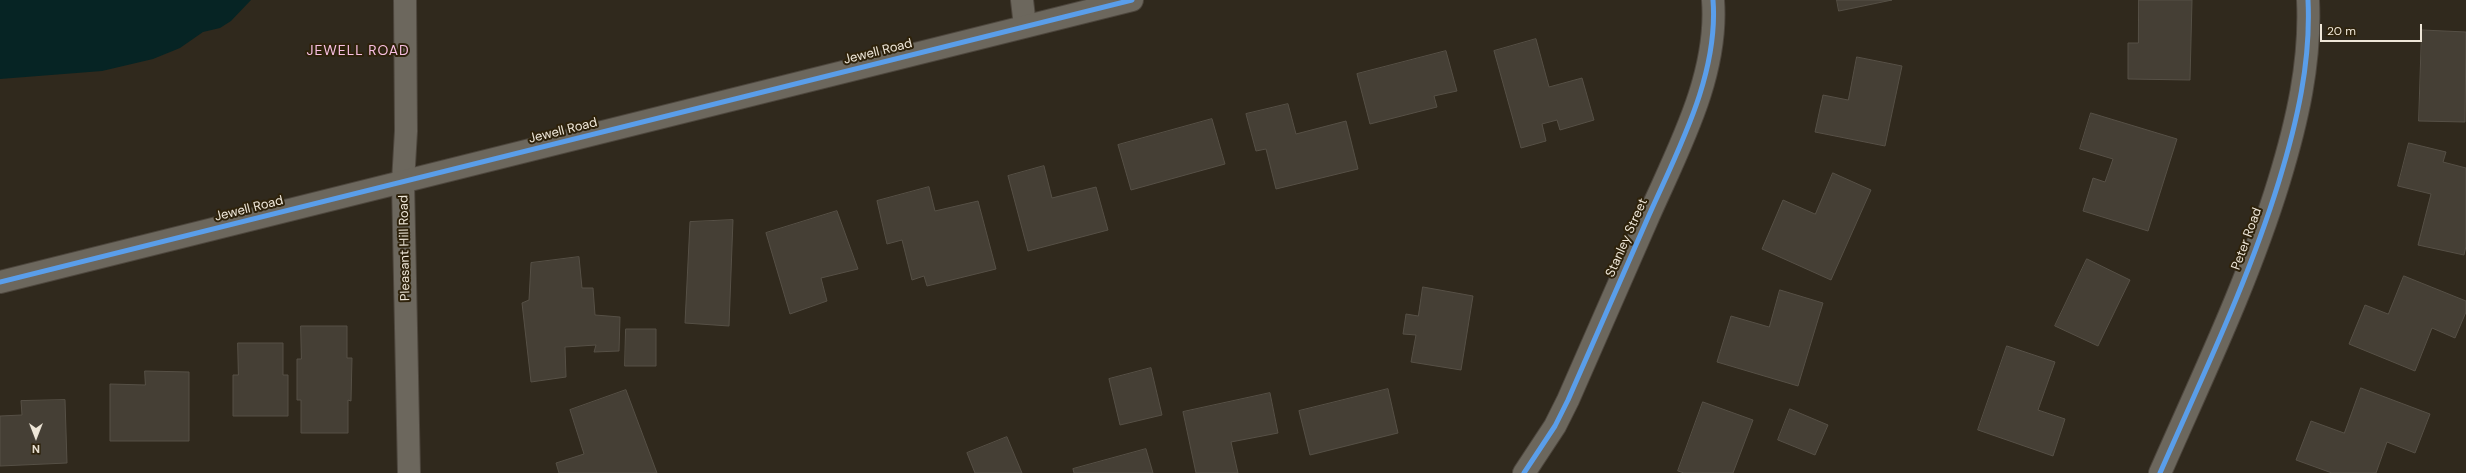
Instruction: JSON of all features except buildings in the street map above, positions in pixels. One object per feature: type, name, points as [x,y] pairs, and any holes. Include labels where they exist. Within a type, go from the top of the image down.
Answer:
[{"type":"street","name":"Pleasant Hill Road","points":[[406,0],[406,130],[403,182],[409,473]]},
{"type":"street","points":[[1022,0],[1025,26]]},
{"type":"street","name":"Jewell Road","points":[[0,282],[1132,0]]},
{"type":"street","name":"Stanley Street","points":[[1524,473],[1555,426],[1568,400],[1680,146],[1701,90],[1711,46],[1713,0]]},
{"type":"street","name":"Peter Road","points":[[2160,473],[2242,286],[2269,214],[2288,150],[2301,96],[2307,57],[2308,0]]},
{"type":"water","points":[[0,0],[251,0],[231,21],[220,28],[203,32],[180,48],[153,59],[102,71],[0,79]]},
{"type":"cycle path","points":[[0,282],[1132,0]]},
{"type":"cycle path","points":[[1524,473],[1555,426],[1568,400],[1682,142],[1702,86],[1709,57],[1713,29],[1713,0]]},
{"type":"cycle path","points":[[2160,473],[2239,292],[2267,219],[2279,181],[2292,137],[2305,69],[2308,0]]},
{"type":"district","name":"JEWELL ROAD","points":[[358,51]]}]
